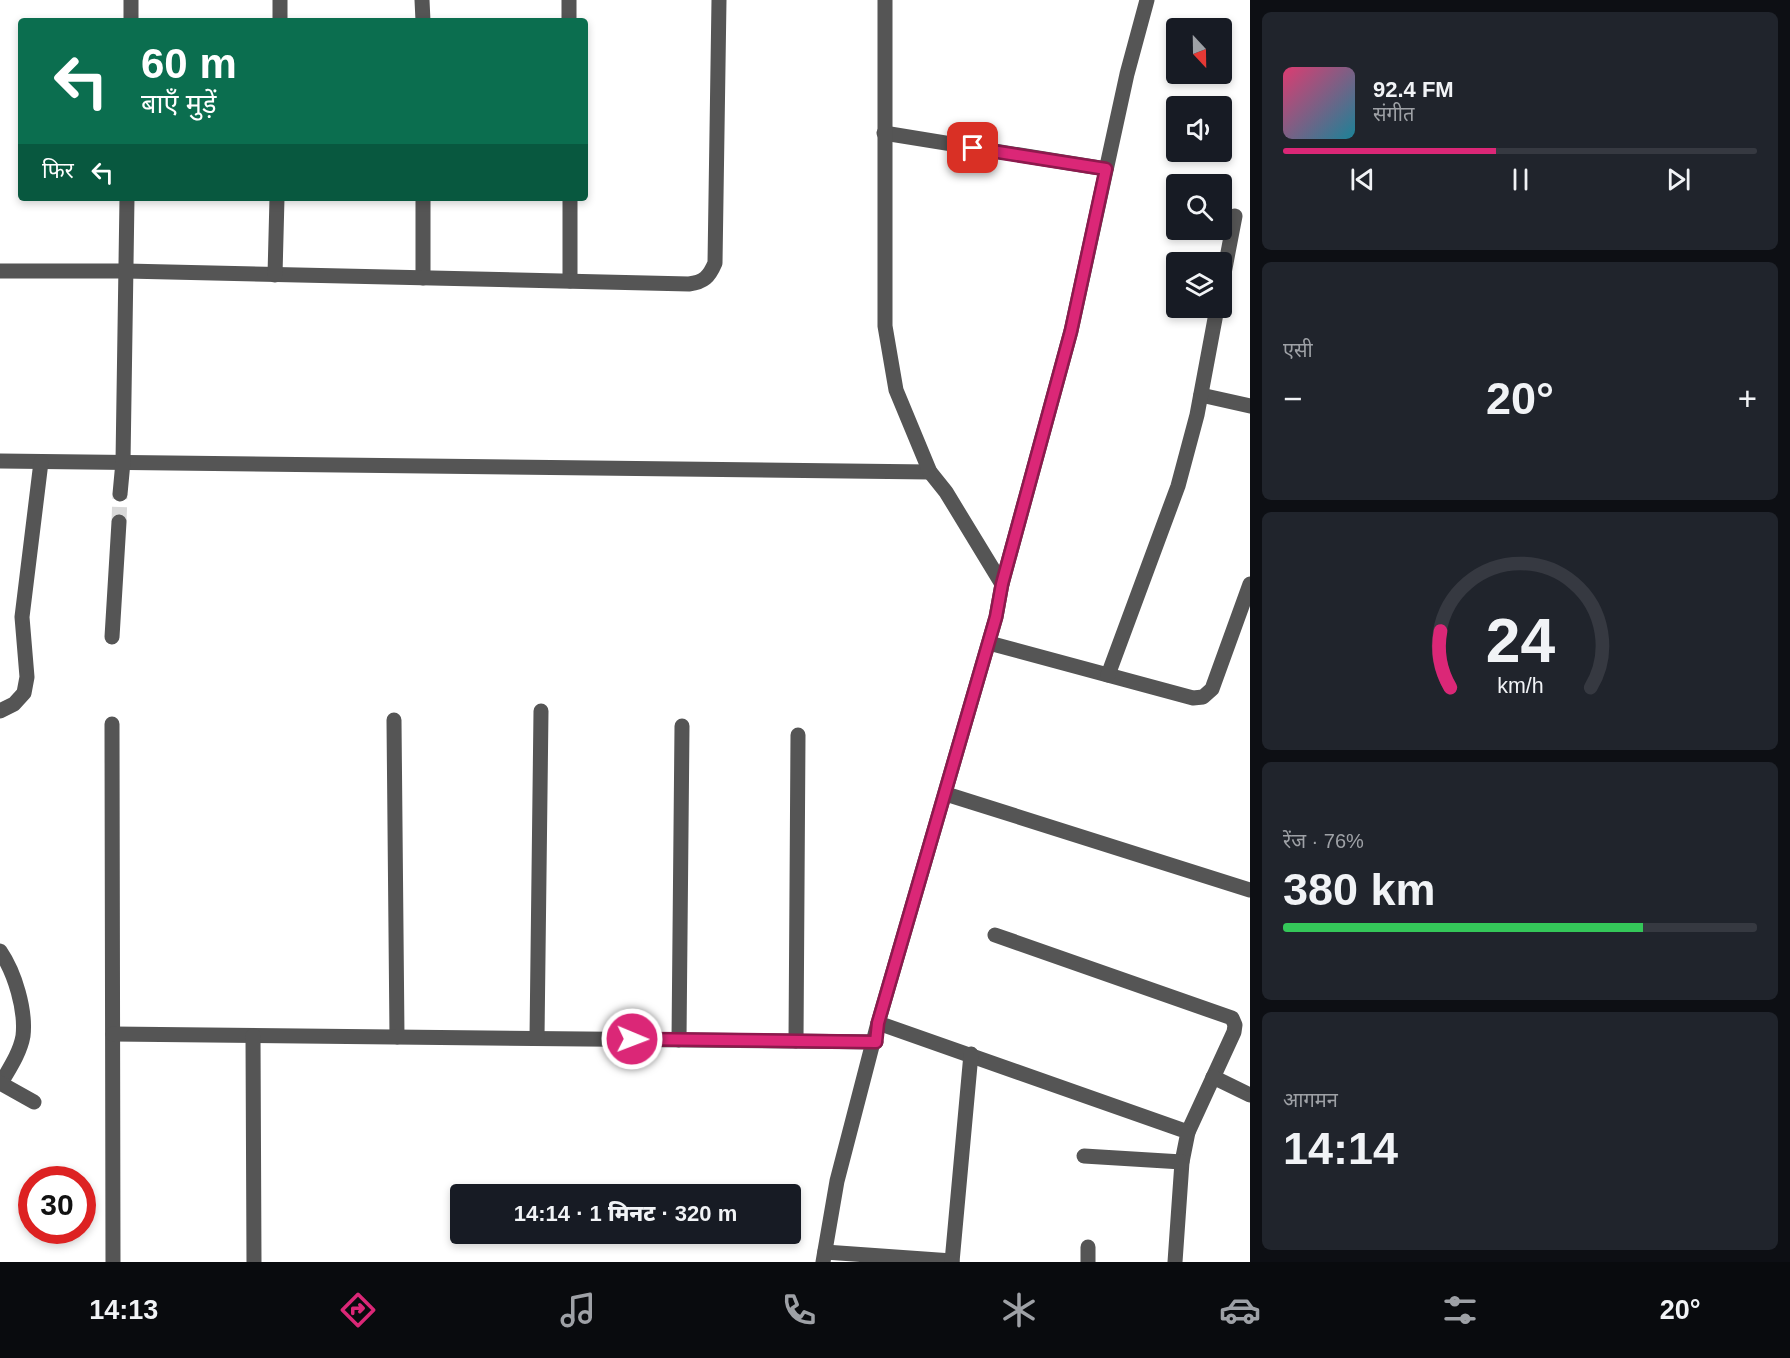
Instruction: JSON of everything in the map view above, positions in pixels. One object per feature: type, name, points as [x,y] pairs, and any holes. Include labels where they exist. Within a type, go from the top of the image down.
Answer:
[{"type":"street","points":[[131,18],[132,0]]},
{"type":"street","points":[[280,0],[280,18]]},
{"type":"street","points":[[423,0],[423,18]]},
{"type":"street","points":[[569,0],[569,18]]},
{"type":"street","points":[[0,271],[126,271],[689,284],[701,282],[710,275],[715,263],[719,0]]},
{"type":"street","points":[[885,0],[885,326],[896,390],[930,472],[945,492],[1002,584]]},
{"type":"street","points":[[971,1054],[952,1261],[824,1257],[837,1181],[876,1042],[878,1023],[989,643],[1002,584],[1071,331],[1106,169],[1147,0]]},
{"type":"street","points":[[884,133],[1106,169]]},
{"type":"street","points":[[120,494],[123,462],[127,201]]},
{"type":"street","points":[[275,274],[277,201]]},
{"type":"street","points":[[423,201],[423,278]]},
{"type":"street","points":[[570,201],[570,282]]},
{"type":"street","points":[[1228,252],[1235,216]]},
{"type":"street","points":[[1108,675],[1178,486],[1201,395],[1215,318]]},
{"type":"street","points":[[1201,395],[1250,406]]},
{"type":"street","points":[[0,461],[930,472]]},
{"type":"street","points":[[0,711],[14,704],[24,693],[27,677],[22,616],[41,462]]},
{"type":"street","points":[[112,638],[119,522]]},
{"type":"street","points":[[989,643],[1193,698],[1208,694],[1250,584]]},
{"type":"street","points":[[537,1038],[541,711]]},
{"type":"street","points":[[394,720],[397,1037]]},
{"type":"street","points":[[112,724],[113,1262]]},
{"type":"street","points":[[679,1040],[682,726]]},
{"type":"street","points":[[796,1041],[798,735]]},
{"type":"street","points":[[946,794],[1250,890]]},
{"type":"street","points":[[995,935],[1232,1018],[1235,1024],[1234,1032],[1188,1132],[1182,1162],[1175,1262]]},
{"type":"street","points":[[0,951],[16,990],[23,1020],[22,1038],[17,1053],[0,1083],[34,1102]]},
{"type":"street","points":[[878,1023],[1188,1132]]},
{"type":"street","points":[[113,1034],[876,1042]]},
{"type":"street","points":[[253,1036],[254,1262]]},
{"type":"street","points":[[1213,1077],[1250,1095]]},
{"type":"street","points":[[1084,1156],[1182,1162]]},
{"type":"tunnel","points":[[119,522],[120,494]]},
{"type":"route","points":[[632,1039],[876,1042],[878,1023],[996,617],[1002,584],[1071,331],[1106,169],[973,148]]}]
